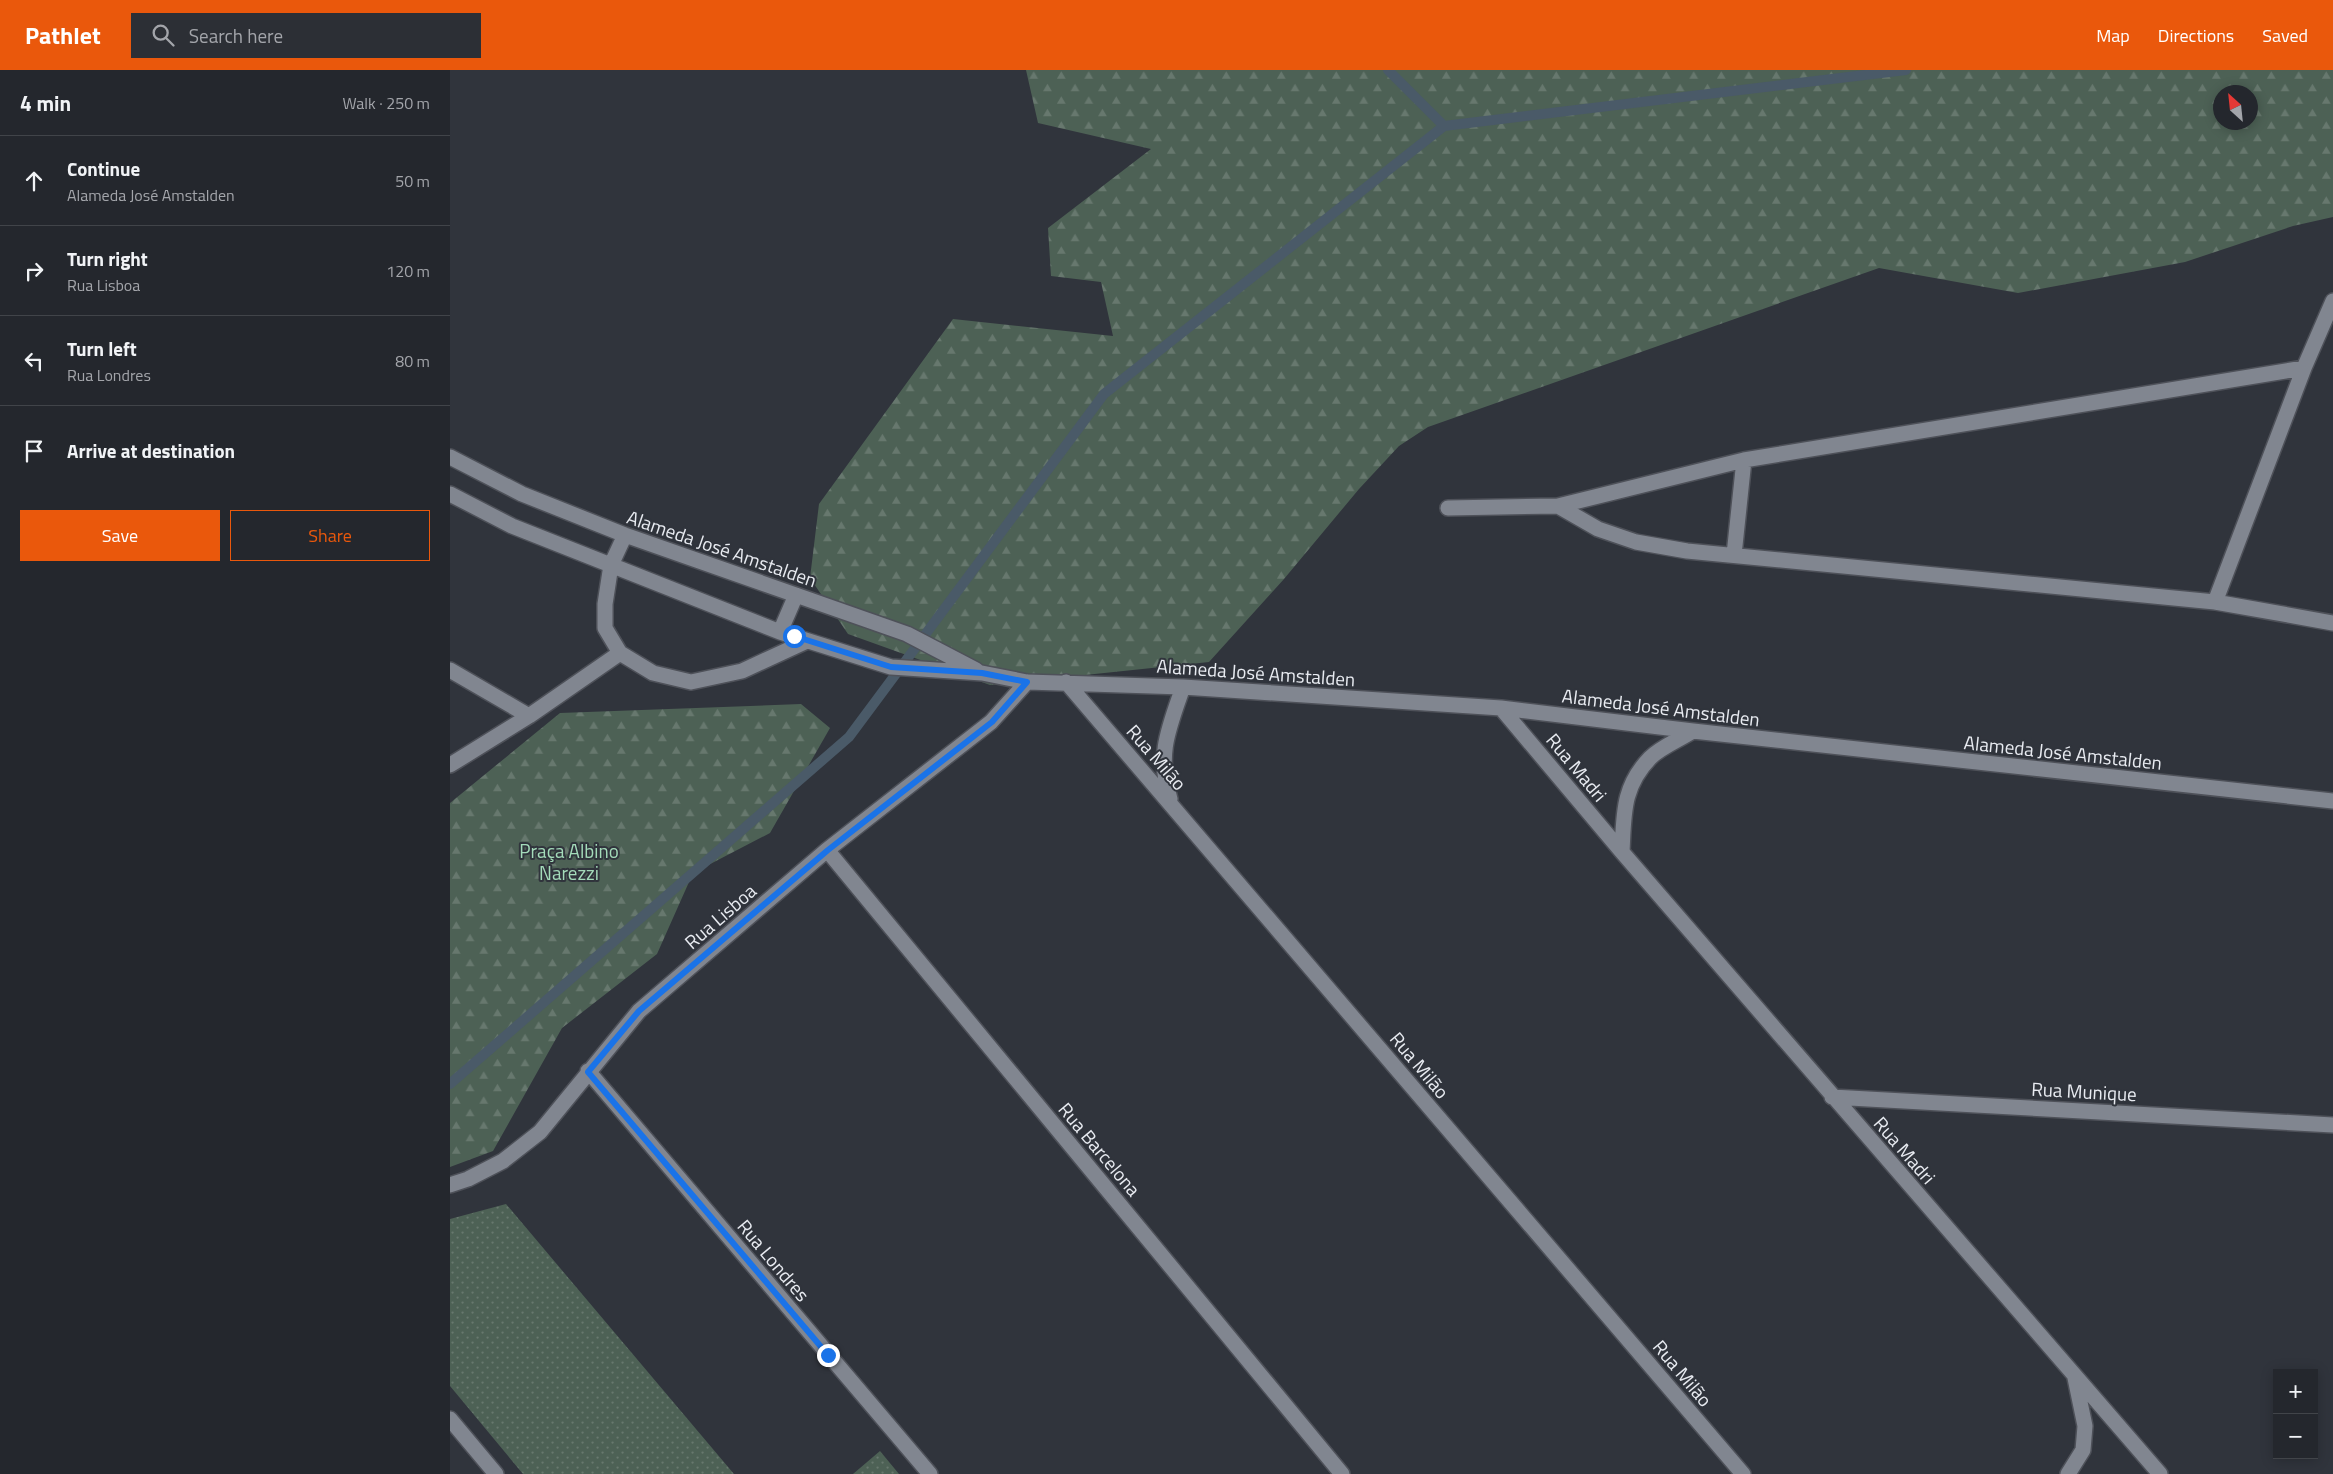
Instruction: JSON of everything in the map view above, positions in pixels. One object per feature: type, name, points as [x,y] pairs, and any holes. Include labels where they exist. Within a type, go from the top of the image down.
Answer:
[{"type":"street","points":[[2215,602],[2304,368],[2333,301]]},
{"type":"street","points":[[1448,508],[1558,506],[1744,460],[2304,368]]},
{"type":"street","name":"Alameda José Amstalden","points":[[450,457],[522,494],[625,535],[907,634],[982,673]]},
{"type":"street","points":[[1734,555],[1744,460]]},
{"type":"street","name":"Alameda José Amstalden","points":[[450,494],[512,526],[780,632],[891,667],[982,673],[1027,682],[1182,687],[1501,708],[1692,732],[2333,802]]},
{"type":"street","points":[[1558,506],[1598,529],[1636,542],[1687,551],[2215,602],[2333,623]]},
{"type":"street","points":[[625,535],[610,565],[605,604],[605,628],[620,654],[653,673],[691,682],[742,671],[807,641]]},
{"type":"street","points":[[780,632],[796,595]]},
{"type":"street","points":[[450,766],[529,716],[620,654]]},
{"type":"street","points":[[450,670],[529,716]]},
{"type":"street","name":"Rua Lisboa","points":[[450,1185],[468,1179],[503,1161],[540,1132],[639,1011],[828,850],[992,722],[1027,682]]},
{"type":"street","name":"Rua Milão","points":[[1066,682],[1743,1474]]},
{"type":"street","points":[[1171,803],[1163,776],[1164,748],[1182,687]]},
{"type":"street","name":"Rua Madri","points":[[1501,708],[1832,1097],[2160,1474]]},
{"type":"street","name":"Rua Madri","points":[[1622,852],[1624,805],[1630,784],[1651,758],[1692,732]]},
{"type":"street","name":"Rua Barcelona","points":[[828,850],[1342,1474]]},
{"type":"street","name":"Rua Londres","points":[[588,1072],[930,1474]]},
{"type":"street","name":"Rua Munique","points":[[1832,1097],[2333,1125]]},
{"type":"street","points":[[2068,1474],[2083,1450],[2085,1426],[2075,1376]]},
{"type":"street","points":[[450,1419],[496,1474]]},
{"type":"green space","points":[[1026,70],[2333,70],[2333,217],[2293,226],[2185,262],[2018,293],[1879,268],[1428,427],[1399,446],[1359,489],[1284,579],[1209,662],[990,685],[848,634],[810,578],[819,504],[953,319],[1113,336],[1101,282],[1051,276],[1048,228],[1151,149],[1038,123]]},
{"type":"green space","name":"Praça Albino Narezzi","points":[[801,704],[830,728],[770,833],[693,873],[657,954],[562,1028],[493,1151],[450,1167],[450,803],[560,713]]},
{"type":"green space","points":[[506,1204],[734,1474],[523,1474],[450,1386],[450,1219]]},
{"type":"green space","points":[[880,1451],[899,1474],[853,1474]]},
{"type":"waterway","points":[[1388,70],[1444,126],[1906,70]]},
{"type":"waterway","points":[[450,1084],[849,737],[1104,394],[1444,126]]},
{"type":"route","points":[[794,636],[891,667],[982,673],[1027,682],[992,722],[828,850],[639,1011],[588,1072],[828,1355]]}]
